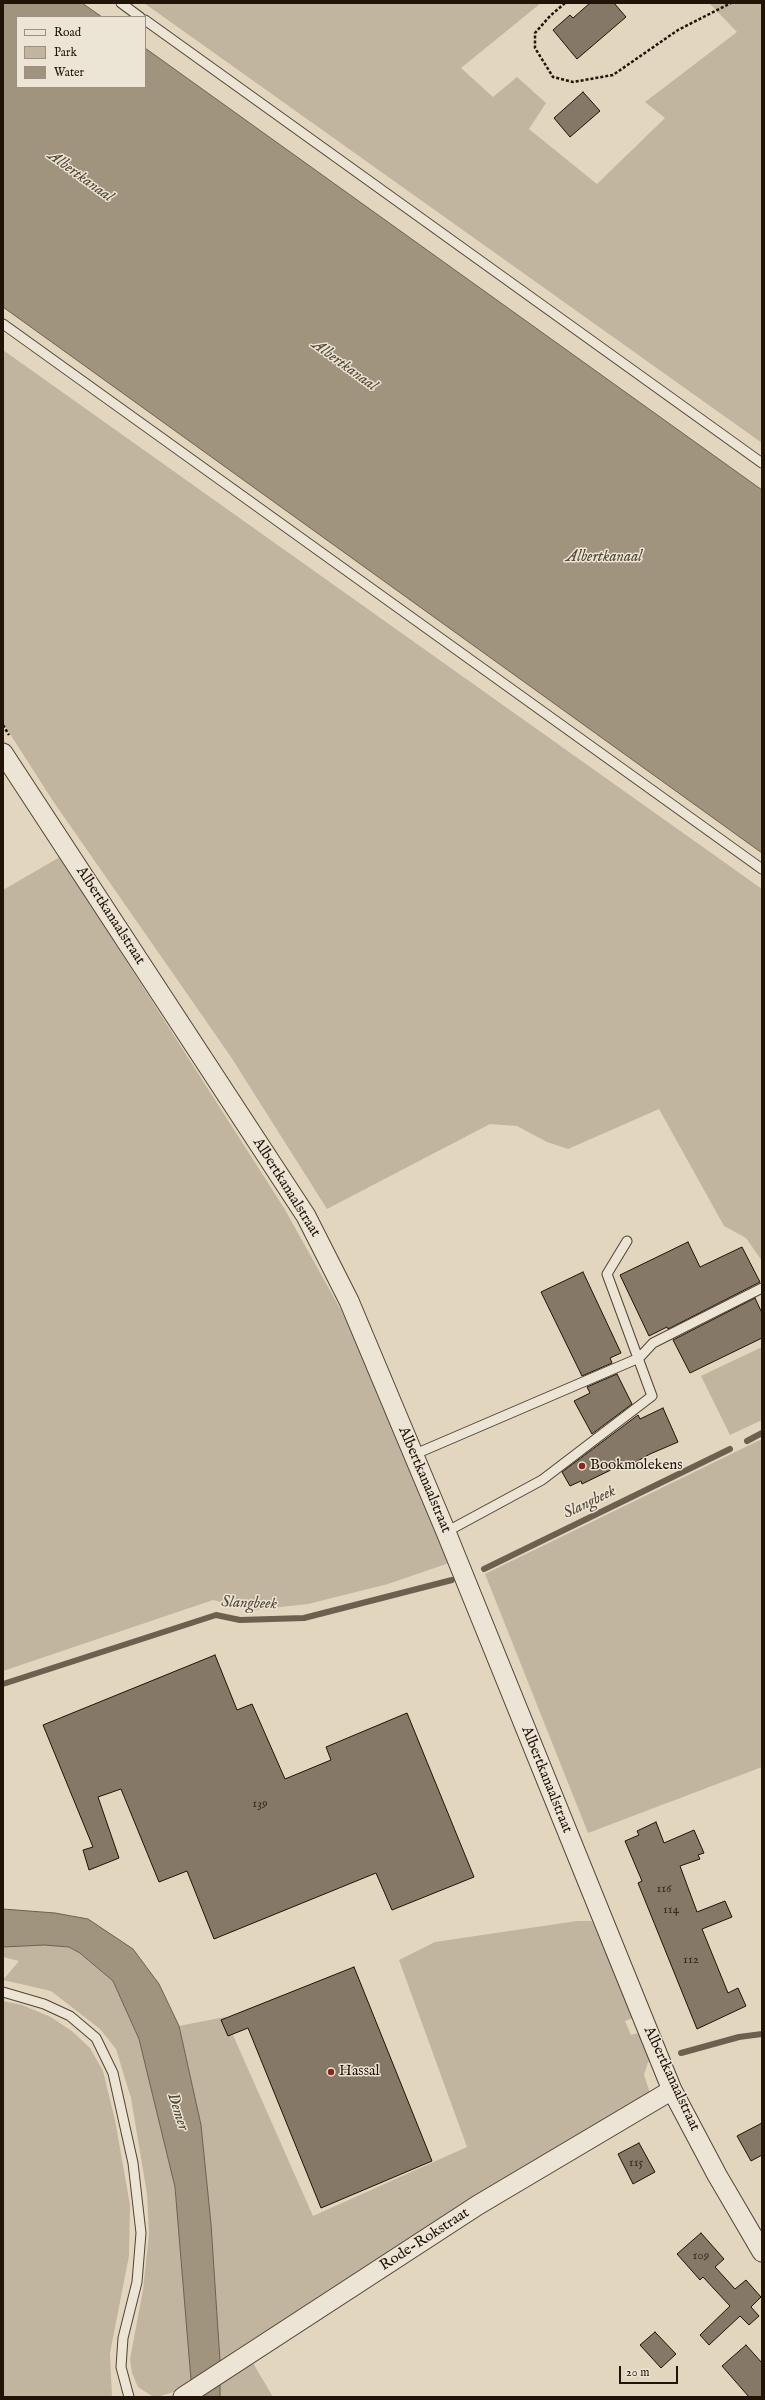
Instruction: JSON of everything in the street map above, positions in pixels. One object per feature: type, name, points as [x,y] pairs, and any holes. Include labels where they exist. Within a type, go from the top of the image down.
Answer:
[{"type":"street","name":"Albertkanaalstraat","points":[[3,753],[306,1216],[349,1301],[446,1532],[672,2090],[716,2175],[762,2252]]},
{"type":"street","name":"Rode-Rokstraat","points":[[183,2397],[478,2205],[672,2090]]},
{"type":"lane","points":[[121,3],[139,16]]},
{"type":"lane","points":[[146,21],[762,463]]},
{"type":"lane","points":[[3,324],[762,869]]},
{"type":"lane","points":[[446,1532],[542,1480],[652,1396],[607,1274],[627,1241]]},
{"type":"lane","points":[[413,1455],[639,1358],[653,1343],[762,1288]]},
{"type":"lane","points":[[3,1992],[44,2004],[70,2016],[96,2038],[113,2073],[134,2163],[140,2233],[137,2282],[123,2338],[121,2367],[129,2397]]},
{"type":"path","points":[[565,3],[550,16],[535,33],[534,48],[553,77],[573,82],[613,75],[678,30],[731,3]]},
{"type":"green space","points":[[144,3],[541,3],[461,68],[493,97],[517,77],[546,103],[529,129],[597,184],[665,118],[645,102],[737,32],[709,3],[762,3],[762,443]]},
{"type":"green space","points":[[3,350],[762,889],[762,1261],[746,1238],[724,1226],[659,1109],[568,1149],[547,1142],[517,1126],[490,1124],[327,1209],[231,1057],[53,801],[3,723]]},
{"type":"green space","points":[[60,857],[284,1208],[361,1346],[449,1563],[388,1584],[308,1604],[253,1610],[213,1600],[3,1671],[3,890]]},
{"type":"green space","points":[[762,1347],[762,1420],[730,1435],[701,1376]]},
{"type":"green space","points":[[762,1439],[762,1767],[588,1833],[485,1574]]},
{"type":"green space","points":[[577,1921],[592,1921],[633,2018],[625,2021],[631,2035],[639,2033],[650,2061],[648,2062],[644,2075],[650,2093],[220,2361],[211,2224],[201,2125],[179,2026],[225,2017],[313,2216],[467,2147],[399,1960],[435,1942]]},
{"type":"green space","points":[[44,1945],[69,1947],[80,1953],[113,1981],[139,2039],[175,2187],[191,2380],[174,2392],[160,2396],[152,2396],[138,2387],[132,2373],[130,2359],[143,2290],[149,2234],[147,2194],[131,2098],[116,2049],[100,2029],[51,1991],[3,1980],[19,1961],[3,1957],[3,1947]]},
{"type":"green space","points":[[3,2001],[22,2005],[51,2017],[73,2032],[90,2048],[103,2071],[115,2120],[130,2205],[129,2256],[110,2353],[112,2397],[3,2397]]},
{"type":"green space","points":[[253,2363],[273,2397],[220,2397],[219,2384]]},
{"type":"water","name":"Albertkanaal","points":[[3,3],[82,3],[101,16],[16,16],[16,88],[146,88],[146,49],[762,490],[762,853],[3,307]]},
{"type":"water","name":"Demer","points":[[3,1909],[55,1913],[88,1919],[133,1949],[159,1984],[179,2026],[201,2125],[211,2224],[220,2361],[220,2397],[190,2397],[191,2380],[175,2187],[139,2039],[113,1981],[80,1953],[69,1947],[44,1945],[3,1947]]},
{"type":"building","points":[[590,3],[614,3],[626,17],[577,59],[553,30],[570,15],[573,18]]},
{"type":"building","points":[[583,92],[600,111],[570,137],[554,118]]},
{"type":"building","points":[[688,1242],[700,1267],[742,1247],[760,1282],[668,1329],[667,1327],[649,1336],[620,1275]]},
{"type":"building","points":[[583,1272],[621,1353],[610,1358],[612,1363],[582,1376],[541,1292]]},
{"type":"building","points":[[755,1298],[762,1313],[762,1338],[690,1373],[673,1340]]},
{"type":"building","points":[[617,1374],[632,1404],[592,1434],[574,1401],[590,1393],[587,1387]]},
{"type":"building","points":[[663,1408],[678,1442],[650,1454],[623,1469],[621,1465],[582,1484],[581,1481],[570,1486],[562,1472],[638,1415],[640,1419]]},
{"type":"building","points":[[215,1655],[237,1710],[252,1704],[285,1779],[331,1760],[326,1747],[407,1713],[474,1877],[392,1910],[376,1873],[214,1939],[187,1871],[159,1882],[121,1789],[98,1797],[119,1858],[89,1870],[83,1850],[93,1847],[43,1725]]},
{"type":"building","points":[[656,1822],[664,1843],[694,1830],[704,1853],[698,1855],[700,1859],[680,1866],[697,1912],[725,1901],[732,1917],[702,1929],[728,1993],[738,1988],[746,2006],[697,2029],[638,1883],[642,1881],[625,1841],[639,1835],[637,1831]]},
{"type":"building","name":"Hassal","points":[[354,1967],[432,2161],[321,2208],[248,2028],[228,2036],[221,2020]]},
{"type":"building","points":[[762,2123],[762,2155],[751,2161],[737,2136]]},
{"type":"building","points":[[639,2143],[655,2172],[633,2184],[618,2154]]},
{"type":"building","points":[[701,2233],[724,2259],[715,2267],[735,2289],[746,2280],[761,2297],[751,2307],[759,2316],[749,2325],[740,2316],[709,2345],[700,2335],[730,2306],[703,2277],[700,2280],[677,2254]]},
{"type":"building","points":[[655,2332],[676,2354],[661,2368],[640,2345]]},
{"type":"building","points":[[746,2345],[762,2363],[762,2397],[749,2397],[722,2366]]},
{"type":"waterway","name":"Slangbeek","points":[[747,1441],[762,1433]]},
{"type":"waterway","name":"Slangbeek","points":[[484,1569],[730,1449]]},
{"type":"waterway","name":"Slangbeek","points":[[3,1684],[216,1615],[240,1620],[304,1618],[452,1580]]},
{"type":"waterway","points":[[681,2053],[739,2037],[762,2034]]},
{"type":"place","name":"Bookmolekens","points":[[582,1466]]},
{"type":"place","name":"Hassal","points":[[331,2072]]}]
